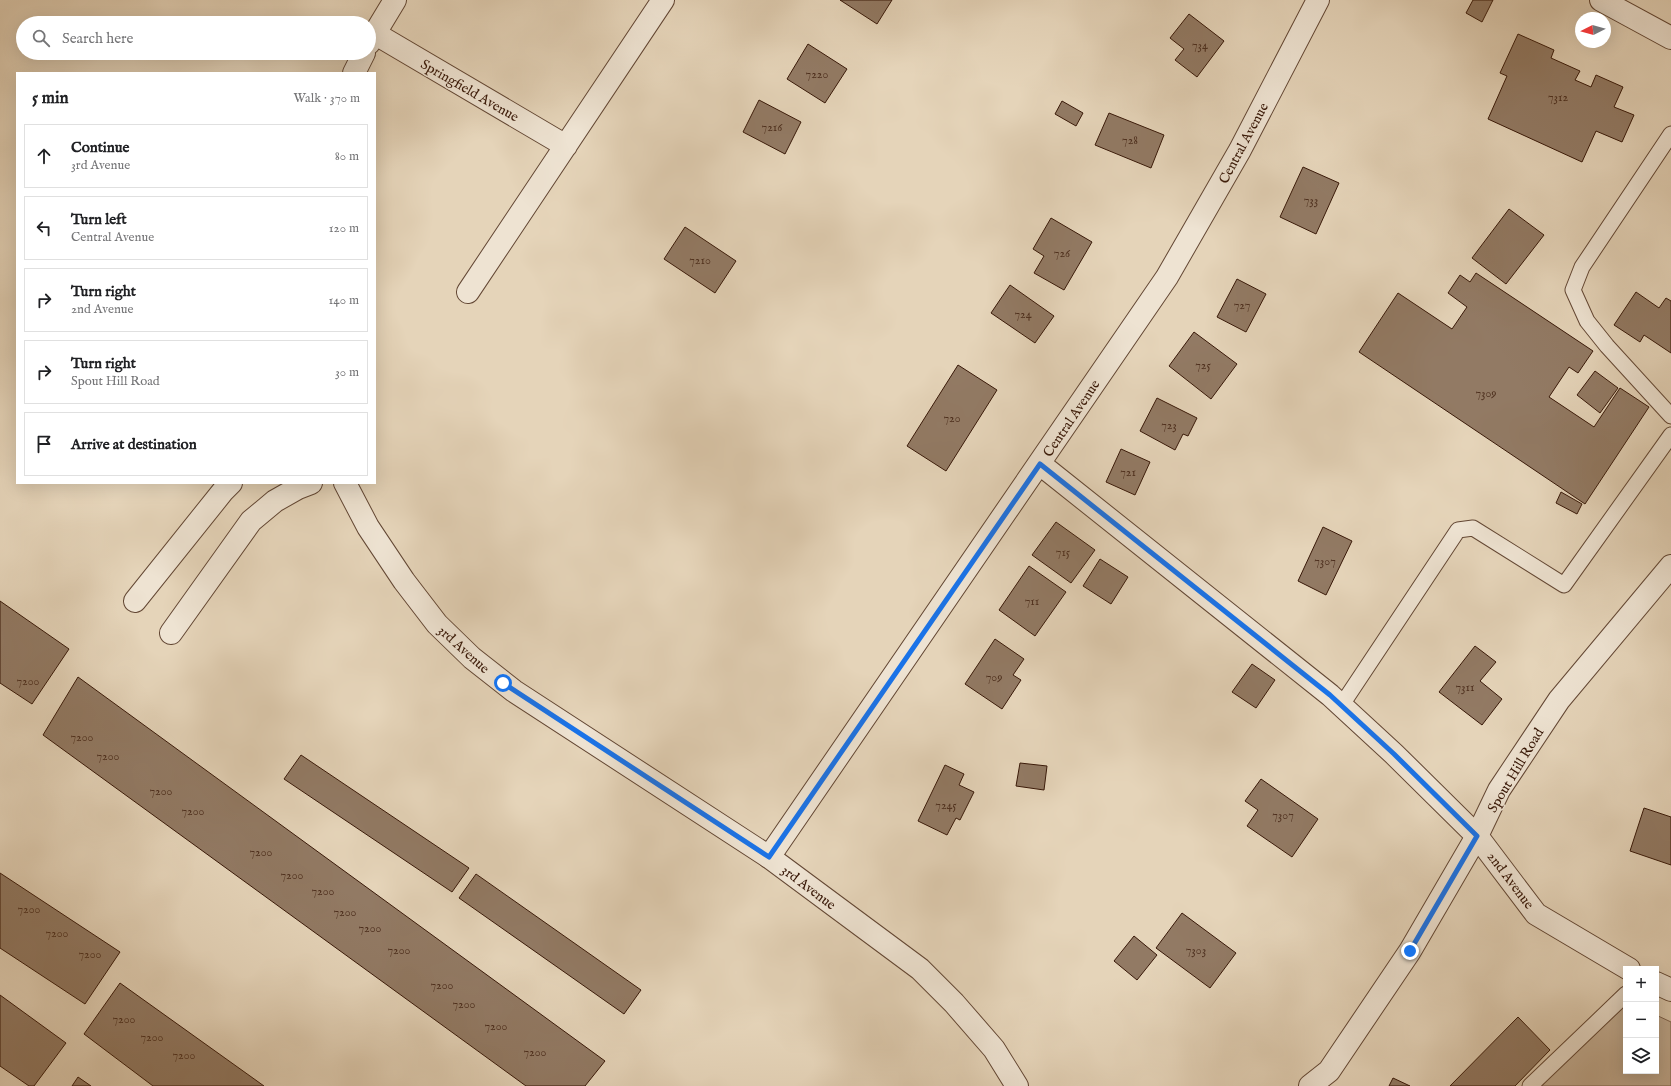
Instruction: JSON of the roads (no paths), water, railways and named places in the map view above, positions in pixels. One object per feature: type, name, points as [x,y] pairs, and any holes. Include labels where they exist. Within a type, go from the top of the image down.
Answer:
[{"type":"street","points":[[376,30],[395,0]]},
{"type":"street","points":[[468,292],[664,0]]},
{"type":"street","name":"Central Avenue","points":[[769,857],[1167,277],[1240,150],[1318,0]]},
{"type":"street","points":[[1601,0],[1671,38]]},
{"type":"street","name":"Springfield Avenue","points":[[376,41],[566,146]]},
{"type":"street","points":[[354,72],[360,60]]},
{"type":"street","name":"2nd Avenue","points":[[1040,464],[1341,706],[1394,754],[1477,836],[1536,914],[1623,966]]},
{"type":"street","points":[[135,601],[230,484]]},
{"type":"street","points":[[171,633],[250,521],[275,501],[308,484]]},
{"type":"street","name":"3rd Avenue","points":[[346,484],[368,527],[404,581],[437,624],[472,658],[514,691],[769,857],[920,969],[954,1003],[994,1049],[1017,1086]]},
{"type":"street","name":"Spout Hill Road","points":[[1310,1086],[1329,1071],[1368,1016],[1410,951],[1477,836],[1499,790],[1559,700],[1671,566]]},
{"type":"street","points":[[1659,984],[1671,990]]},
{"type":"lane","points":[[1671,134],[1582,267],[1573,290],[1587,321],[1607,346],[1671,416]]},
{"type":"lane","points":[[1341,706],[1458,530],[1473,528],[1564,585],[1671,435]]},
{"type":"lane","points":[[1530,1086],[1623,997]]}]
